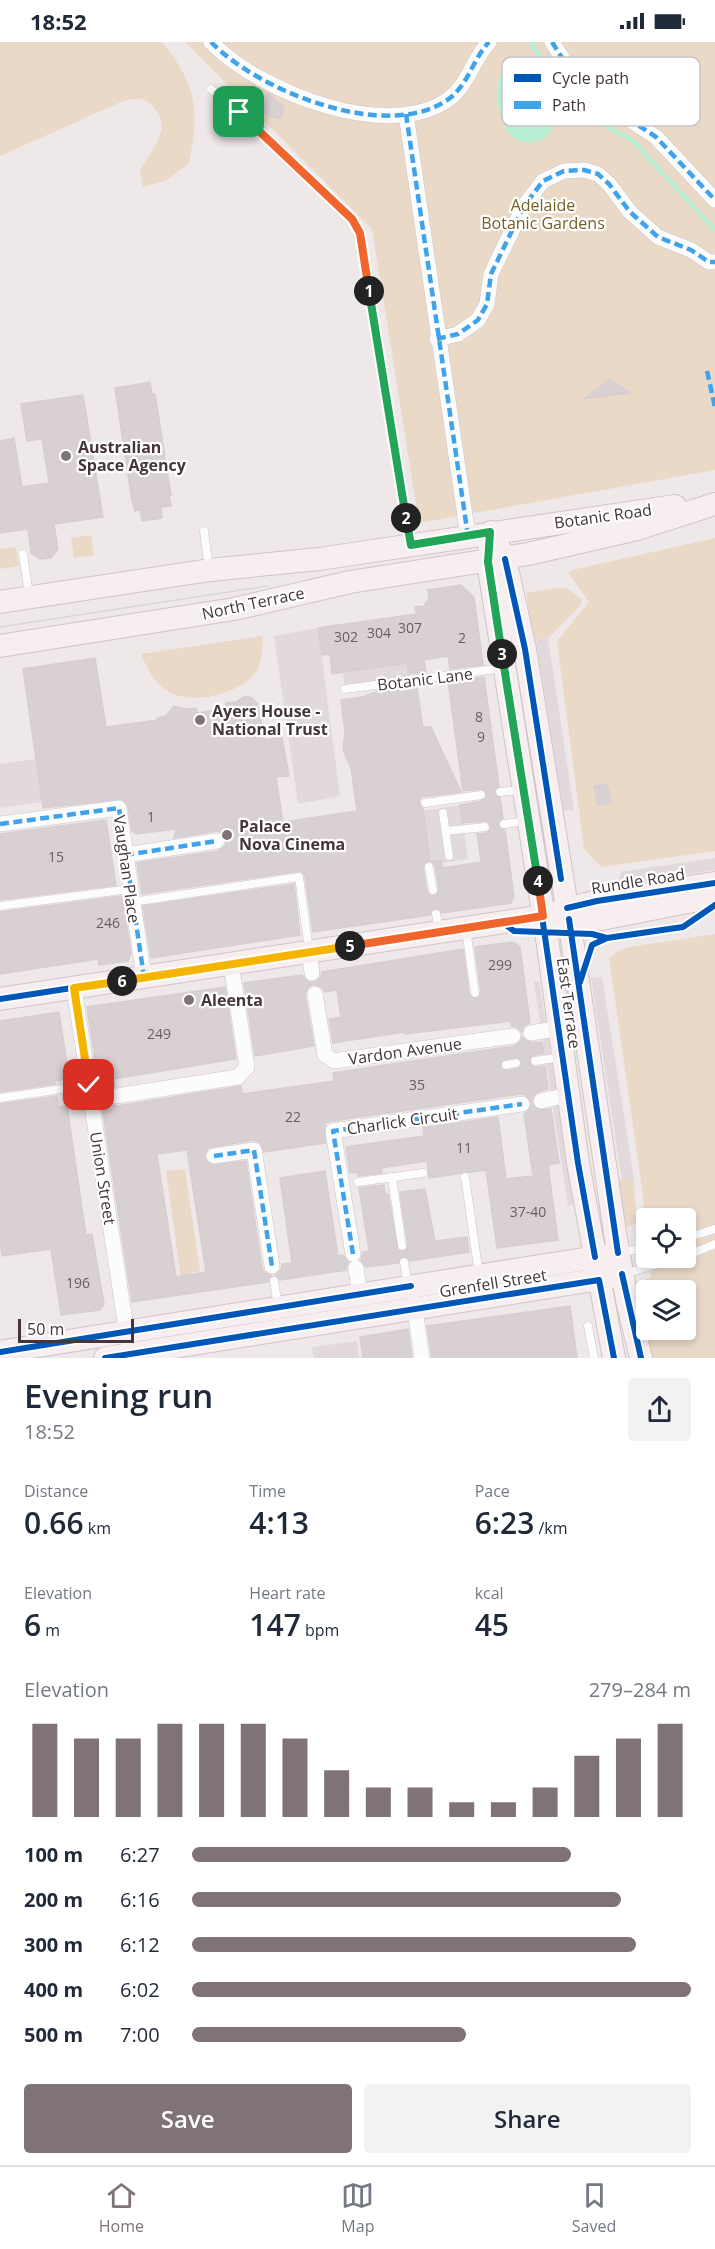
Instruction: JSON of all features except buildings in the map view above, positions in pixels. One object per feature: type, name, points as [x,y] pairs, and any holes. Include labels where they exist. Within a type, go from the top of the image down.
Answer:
[{"type":"main road","name":"Botanic Road","points":[[490,532],[715,500]]},
{"type":"main road","name":"Botanic Road","points":[[496,560],[637,529],[715,504]]},
{"type":"main road","name":"North Terrace","points":[[0,602],[210,570],[319,559],[490,532]]},
{"type":"main road","name":"East Terrace","points":[[490,532],[496,560],[504,668],[560,1028],[568,1095],[614,1358]]},
{"type":"main road","name":"North Terrace","points":[[0,646],[234,609],[350,582],[496,560]]},
{"type":"main road","name":"East Terrace","points":[[496,560],[513,588],[533,696],[620,1264],[641,1358]]},
{"type":"main road","points":[[509,700],[533,696]]},
{"type":"main road","name":"Rundle Road","points":[[568,914],[597,901],[715,883]]},
{"type":"main road","name":"Rundle Road","points":[[0,999],[231,964],[311,963],[438,923],[465,928],[568,914],[602,919],[715,897]]},
{"type":"main road","points":[[560,1028],[583,1020]]},
{"type":"main road","points":[[568,1095],[592,1085]]},
{"type":"main road","name":"Grenfell Street","points":[[105,1358],[129,1348],[288,1306],[595,1257],[620,1264]]},
{"type":"main road","name":"Grenfell Street","points":[[0,1352],[129,1348],[304,1326],[599,1280],[620,1264]]},
{"type":"main road","points":[[288,1306],[304,1326]]},
{"type":"street","points":[[211,42],[256,76],[326,105],[407,124],[456,93],[489,42]]},
{"type":"street","points":[[552,42],[561,57]]},
{"type":"street","points":[[407,124],[437,339],[468,536]]},
{"type":"street","points":[[641,126],[656,137],[715,200]]},
{"type":"street","points":[[437,339],[458,334],[478,320],[487,304],[490,274],[524,206],[543,181],[564,171],[584,170],[598,174],[609,184],[630,212],[658,237],[691,250],[709,262],[715,262]]},
{"type":"street","name":"Vaughan Place","points":[[0,824],[119,808],[144,977]]},
{"type":"street","points":[[125,855],[217,841]]},
{"type":"street","points":[[116,1096],[238,1077],[247,1067],[231,964]]},
{"type":"street","name":"Union Street","points":[[74,988],[93,1095],[129,1348]]},
{"type":"street","name":"Vardon Avenue","points":[[315,994],[325,1055],[334,1061],[513,1036]]},
{"type":"street","points":[[531,1033],[560,1028]]},
{"type":"street","points":[[541,1101],[568,1095]]},
{"type":"street","name":"Charlick Circuit","points":[[360,1294],[333,1131],[522,1104]]},
{"type":"street","points":[[214,1156],[254,1150],[273,1273]]},
{"type":"street","points":[[410,1287],[422,1358]]},
{"type":"lane","points":[[211,89],[239,112],[352,219],[360,233],[411,545]]},
{"type":"lane","points":[[204,531],[210,570]]},
{"type":"lane","points":[[23,554],[29,597]]},
{"type":"lane","name":"Botanic Lane","points":[[345,689],[504,668]]},
{"type":"lane","points":[[500,792],[523,789]]},
{"type":"lane","points":[[425,803],[481,795]]},
{"type":"lane","points":[[443,813],[449,856]]},
{"type":"lane","points":[[504,824],[528,821]]},
{"type":"lane","points":[[446,831],[485,826]]},
{"type":"lane","points":[[429,867],[433,890]]},
{"type":"lane","points":[[0,906],[299,878],[311,963]]},
{"type":"lane","points":[[465,928],[475,993]]},
{"type":"lane","points":[[535,1061],[563,1057]]},
{"type":"lane","points":[[506,1065],[516,1064]]},
{"type":"lane","points":[[0,1098],[93,1095]]},
{"type":"lane","points":[[358,1182],[423,1173]]},
{"type":"lane","points":[[392,1177],[402,1246]]},
{"type":"lane","points":[[465,1177],[479,1276]]},
{"type":"lane","points":[[696,1235],[715,1229]]},
{"type":"lane","points":[[696,1251],[715,1244]]},
{"type":"lane","points":[[620,1264],[636,1254]]},
{"type":"lane","points":[[404,1262],[410,1287]]},
{"type":"lane","points":[[620,1264],[636,1262]]},
{"type":"lane","points":[[273,1273],[288,1306]]},
{"type":"lane","points":[[588,1326],[594,1358]]},
{"type":"green space","points":[[0,42],[162,42],[183,72],[193,99],[195,113],[189,163],[165,181],[143,187],[140,170],[157,142],[162,127],[155,109],[148,102],[138,99],[121,102],[0,156]]},
{"type":"green space","name":"Adelaide Botanic Gardens","points":[[185,42],[715,42],[715,470],[419,523],[372,229]]},
{"type":"green space","points":[[91,535],[94,555],[74,558],[71,538]]},
{"type":"green space","points":[[715,538],[715,851],[601,867],[584,849],[557,641],[589,602],[568,573],[572,570]]},
{"type":"green space","points":[[16,547],[19,566],[0,569],[0,549]]},
{"type":"green space","points":[[567,588],[582,599],[581,605],[548,638],[534,639],[526,593]]},
{"type":"green space","points":[[263,636],[262,654],[256,672],[240,686],[217,695],[204,697],[181,696],[166,690],[153,676],[141,654]]},
{"type":"green space","points":[[715,934],[715,1358],[650,1358],[646,1340],[696,1340],[696,1280],[643,1280],[651,1278],[649,1268],[696,1268],[696,1208],[644,1208],[609,958],[629,947]]},
{"type":"green space","points":[[185,1169],[200,1271],[189,1273],[192,1291],[183,1293],[166,1171]]},
{"type":"green space","points":[[634,1179],[636,1223],[626,1228],[619,1181]]},
{"type":"shaded area","points":[[502,71],[502,120],[497,94]]},
{"type":"shaded area","points":[[504,126],[552,126],[546,137],[534,142],[521,141],[510,135]]},
{"type":"shaded area","points":[[318,628],[340,796],[298,804],[274,636]]},
{"type":"shaded area","points":[[548,638],[574,810],[563,811],[536,639]]},
{"type":"shaded area","points":[[407,663],[410,682],[345,691],[343,672]]},
{"type":"shaded area","points":[[36,759],[42,802],[0,808],[0,764]]},
{"type":"shaded area","points":[[460,805],[468,859],[442,863],[441,860],[431,862],[423,811]]},
{"type":"shaded area","points":[[715,858],[715,870],[617,885],[621,872]]},
{"type":"shaded area","points":[[602,977],[634,1179],[622,1181],[591,978]]},
{"type":"shaded area","points":[[539,981],[574,1205],[568,1206],[534,982]]},
{"type":"shaded area","points":[[357,1341],[359,1358],[314,1358],[312,1347]]},
{"type":"waterway","points":[[530,42],[541,57]]},
{"type":"waterway","points":[[607,126],[633,141],[715,230]]},
{"type":"tunnel","points":[[98,1099],[116,1096]]},
{"type":"tram line","points":[[0,627],[268,586]]},
{"type":"marked path","points":[[211,42],[232,60],[260,78],[291,93],[325,106],[360,113],[394,116],[424,111],[450,98],[462,85],[489,42]]},
{"type":"marked path","points":[[552,42],[561,57]]},
{"type":"marked path","points":[[406,114],[468,536]]},
{"type":"marked path","points":[[639,126],[656,137],[715,200]]},
{"type":"marked path","points":[[437,339],[458,334],[478,320],[487,304],[491,274],[524,206],[543,181],[564,171],[584,170],[598,174],[609,184],[630,212],[658,237],[691,250],[709,262],[715,262]]},
{"type":"marked path","points":[[707,371],[715,407]]},
{"type":"marked path","points":[[0,824],[119,808],[144,977]]},
{"type":"marked path","points":[[125,855],[217,841]]},
{"type":"marked path","points":[[353,1254],[333,1131],[522,1104]]},
{"type":"marked path","points":[[214,1156],[254,1150],[272,1266]]},
{"type":"cycle path","points":[[505,559],[525,649],[561,879]]},
{"type":"cycle path","points":[[518,752],[578,1163],[595,1257]]},
{"type":"cycle path","points":[[567,908],[597,901],[715,883]]},
{"type":"cycle path","points":[[580,982],[592,945],[607,938],[683,927],[715,905]]},
{"type":"cycle path","points":[[0,999],[543,916]]},
{"type":"cycle path","points":[[569,919],[618,1253]]},
{"type":"cycle path","points":[[502,922],[514,931],[592,934],[607,938]]},
{"type":"cycle path","points":[[622,1274],[641,1358]]},
{"type":"cycle path","points":[[105,1358],[599,1280],[614,1358]]},
{"type":"cycle path","points":[[0,1352],[411,1286]]},
{"type":"place","name":"Australian Space Agency","points":[[66,456]]},
{"type":"place","name":"Ayers House - National Trust","points":[[200,720]]},
{"type":"place","name":"Palace Nova Cinema","points":[[227,835]]},
{"type":"place","name":"Aleenta","points":[[189,1000]]},
{"type":"route","points":[[89,1085],[74,988],[543,916],[488,562],[490,532],[411,545],[360,233],[352,219],[239,112]]}]
